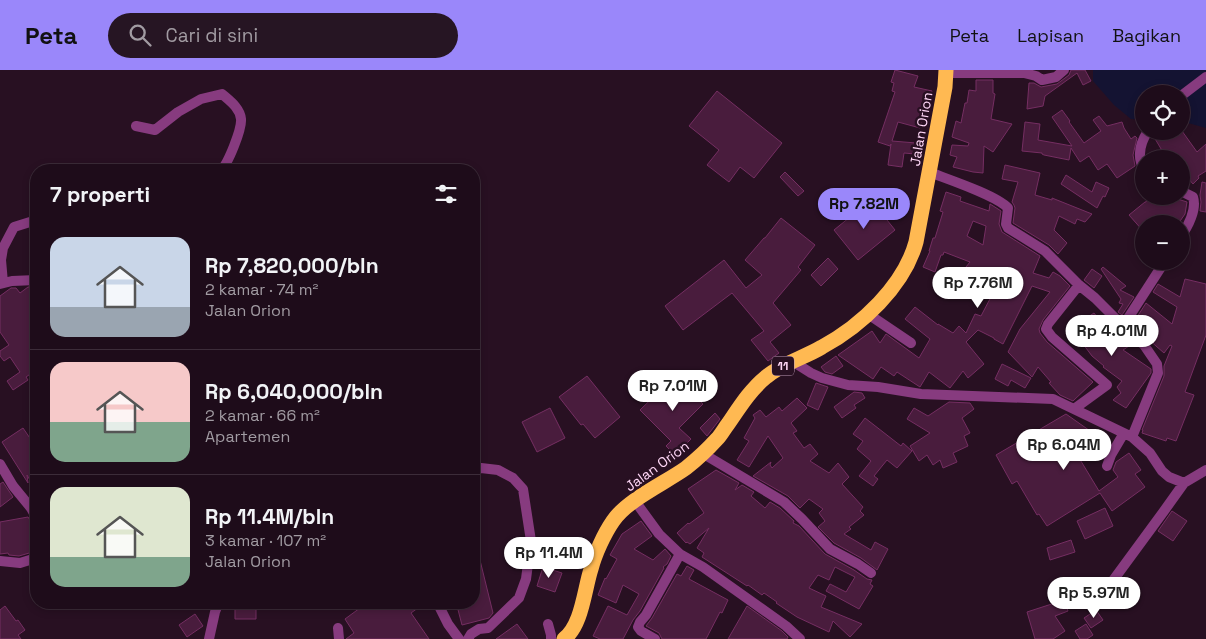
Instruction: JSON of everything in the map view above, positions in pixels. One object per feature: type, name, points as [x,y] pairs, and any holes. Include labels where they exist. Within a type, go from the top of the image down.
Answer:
[{"type":"highway","name":"Jalan Orion","points":[[564,639],[577,621],[591,568],[610,527],[618,515],[635,501],[686,467],[702,453],[717,439],[748,395],[766,377],[792,361],[822,348],[838,337],[868,314],[898,281],[912,256],[916,242],[945,87],[946,72]]},
{"type":"street","points":[[946,72],[1024,72],[1042,80],[1056,77],[1064,70]]},
{"type":"street","points":[[1190,89],[1206,76]]},
{"type":"street","points":[[136,126],[155,130],[178,112],[201,99],[222,94],[235,105],[241,119],[237,137],[226,164]]},
{"type":"street","points":[[929,172],[996,199],[1006,206],[1008,208],[1006,224],[1008,228],[1045,251],[1144,345],[1157,364],[1158,373],[1128,435],[1111,455],[1107,466]]},
{"type":"street","points":[[1190,196],[1195,203],[1190,219]]},
{"type":"street","points":[[30,222],[14,227],[4,248],[1,260],[1,284],[12,281],[30,280]]},
{"type":"street","points":[[1122,326],[1159,270]]},
{"type":"street","points":[[1074,409],[1107,385],[1052,337],[1046,329],[1079,285]]},
{"type":"street","points":[[868,314],[912,343]]},
{"type":"street","points":[[792,361],[822,378],[848,385],[878,387],[922,394],[1053,399],[1128,435],[1150,453],[1162,471],[1169,477],[1184,483]]},
{"type":"street","points":[[702,453],[784,502],[830,549],[871,573]]},
{"type":"street","points":[[0,464],[13,486],[30,507]]},
{"type":"street","points":[[468,639],[478,629],[488,628],[519,598],[526,579],[531,541],[523,490],[513,478],[498,470],[480,469]]},
{"type":"street","points":[[1106,590],[1184,483],[1206,470]]},
{"type":"street","points":[[635,501],[658,534],[680,554],[703,567],[786,626],[800,639]]},
{"type":"street","points":[[656,639],[638,627],[680,554]]},
{"type":"street","points":[[0,561],[20,563],[30,560]]},
{"type":"street","points":[[209,639],[216,609]]},
{"type":"street","points":[[440,609],[459,639]]},
{"type":"street","points":[[548,624],[551,639]]},
{"type":"street","points":[[338,628],[339,639]]},
{"type":"shaded area","points":[[1093,70],[1206,70],[1206,128],[1190,124],[1190,85],[1135,85],[1135,119],[1131,119],[1114,105],[1093,81]]},
{"type":"building","points":[[895,70],[918,76],[914,87],[932,91],[925,118],[923,117],[920,128],[898,122],[892,141],[916,143],[915,154],[904,153],[902,167],[888,165],[891,144],[890,146],[878,142],[895,92],[892,91],[894,83],[891,82]]},
{"type":"building","points":[[1071,70],[1085,70],[1091,81],[1083,85],[1077,73],[1045,96],[1043,106],[1027,109],[1029,83],[1034,83],[1041,87],[1057,84],[1069,75]]},
{"type":"building","points":[[976,80],[993,80],[993,93],[995,94],[991,119],[1012,124],[993,152],[984,146],[983,173],[953,167],[957,157],[950,155],[952,145],[968,146],[969,143],[952,137],[956,121],[961,123],[969,90],[976,91]]},
{"type":"building","points":[[717,91],[782,143],[754,178],[740,167],[729,182],[707,165],[719,150],[689,126]]},
{"type":"building","points":[[1062,110],[1084,143],[1101,131],[1093,120],[1099,116],[1107,126],[1122,122],[1131,139],[1135,136],[1137,140],[1133,155],[1135,166],[1117,178],[1107,164],[1098,170],[1089,156],[1080,162],[1071,148],[1069,160],[1042,153],[1022,151],[1025,122],[1040,124],[1038,140],[1072,146],[1052,117]]},
{"type":"building","points":[[1156,140],[1188,140],[1197,152],[1206,144],[1206,171],[1198,176],[1199,178],[1193,184],[1190,180],[1190,150],[1162,150]]},
{"type":"building","points":[[1005,165],[1040,173],[1035,195],[1052,200],[1052,198],[1092,214],[1085,222],[1077,219],[1075,224],[1059,216],[1054,230],[1067,243],[1058,254],[1049,245],[1013,223],[1015,208],[1012,202],[1018,182],[1002,179]]},
{"type":"building","points":[[785,172],[804,191],[798,196],[780,177]]},
{"type":"building","points":[[1066,175],[1092,192],[1096,182],[1109,188],[1097,208],[1061,184]]},
{"type":"building","points":[[1202,182],[1206,183],[1206,212],[1200,211]]},
{"type":"building","points":[[946,192],[961,197],[960,201],[989,211],[990,204],[1001,211],[999,224],[1002,232],[1040,256],[1033,273],[1049,278],[1053,272],[1070,286],[1043,320],[1039,329],[1047,342],[1093,382],[1073,401],[1060,395],[1038,367],[1032,377],[1008,352],[1020,329],[1050,292],[1032,286],[1003,344],[978,330],[966,342],[984,364],[968,378],[963,371],[950,388],[929,372],[920,387],[897,372],[894,376],[881,367],[873,379],[838,355],[872,331],[880,343],[886,334],[919,358],[930,339],[905,319],[915,307],[938,325],[953,333],[959,326],[966,333],[975,314],[981,316],[992,295],[987,292],[993,279],[979,273],[977,275],[966,267],[970,262],[944,252],[941,255],[935,272],[923,267],[943,212],[940,211]],"holes":[[[973,221],[986,226],[983,245],[967,236]]]},
{"type":"building","points":[[871,200],[895,230],[858,260],[834,230]]},
{"type":"building","points":[[1141,205],[1186,205],[1184,215],[1135,215],[1135,222],[1129,215]]},
{"type":"building","points":[[781,218],[815,245],[798,267],[801,270],[773,303],[791,325],[770,342],[779,353],[768,361],[751,340],[764,331],[732,293],[683,330],[665,306],[724,260],[746,288],[762,275],[745,260]]},
{"type":"building","points":[[828,258],[838,269],[821,286],[811,275]]},
{"type":"building","points":[[1103,267],[1126,286],[1120,290],[1134,297],[1122,315],[1118,312],[1123,304],[1119,303],[1121,299],[1101,269]]},
{"type":"building","points":[[1092,269],[1102,276],[1094,288],[1084,280]]},
{"type":"building","points":[[1185,279],[1206,284],[1206,335],[1185,392],[1194,395],[1176,441],[1167,438],[1166,441],[1142,433],[1142,430],[1164,376],[1164,366],[1172,346],[1170,345],[1164,353],[1132,325],[1146,303],[1172,324],[1177,307],[1153,292],[1158,284],[1180,297]]},
{"type":"building","points":[[30,287],[30,374],[26,377],[28,380],[13,390],[7,381],[20,372],[10,357],[4,361],[0,356],[0,351],[9,345],[0,332],[0,296],[11,288],[16,288],[20,293]]},
{"type":"building","points":[[1094,313],[1115,341],[1123,335],[1132,344],[1123,350],[1151,369],[1151,373],[1126,408],[1113,400],[1121,393],[1117,387],[1122,381],[1103,367],[1083,344],[1080,346],[1068,336],[1073,332],[1070,329]]},
{"type":"building","points":[[836,356],[843,366],[832,374],[825,372],[821,367]]},
{"type":"building","points":[[1002,364],[1031,378],[1025,388],[1011,380],[1008,386],[995,379]]},
{"type":"building","points":[[587,376],[620,417],[595,438],[583,424],[581,425],[559,397]]},
{"type":"building","points":[[675,376],[703,404],[679,428],[691,439],[675,455],[666,446],[671,441],[640,410]]},
{"type":"building","points":[[816,383],[828,387],[818,410],[807,405]]},
{"type":"building","points":[[854,392],[862,393],[865,398],[854,405],[856,408],[842,418],[834,407]]},
{"type":"building","points":[[797,398],[807,408],[791,423],[797,431],[793,433],[804,448],[810,444],[818,454],[810,461],[829,473],[838,463],[849,477],[842,484],[863,507],[860,511],[864,515],[849,527],[851,529],[844,534],[871,550],[875,542],[888,549],[877,570],[861,558],[834,543],[818,527],[825,521],[819,513],[823,509],[809,499],[800,508],[788,496],[753,476],[771,462],[772,468],[783,458],[768,436],[749,467],[737,460],[749,441],[744,438],[755,418],[753,415],[760,410],[766,417],[779,407],[782,411]]},
{"type":"building","points":[[949,402],[970,403],[974,409],[962,418],[970,433],[964,436],[968,446],[953,453],[957,462],[943,468],[940,460],[933,465],[927,455],[919,461],[910,446],[930,433],[907,419],[914,408],[928,416]]},
{"type":"building","points":[[550,408],[565,438],[537,452],[522,422]]},
{"type":"building","points":[[715,413],[720,419],[707,436],[700,428]]},
{"type":"building","points":[[1066,414],[1103,440],[1094,453],[1064,433],[1099,491],[1118,477],[1113,470],[1116,462],[1129,453],[1141,470],[1135,474],[1145,487],[1112,511],[1100,493],[1047,526],[1039,514],[1037,515],[1017,481],[1012,484],[996,455]]},
{"type":"building","points":[[865,418],[901,446],[903,443],[912,451],[897,468],[887,460],[874,476],[878,479],[873,486],[859,476],[871,461],[857,449],[863,441],[853,434]]},
{"type":"building","points":[[23,428],[30,438],[30,480],[27,475],[28,483],[2,442]]},
{"type":"building","points":[[716,470],[739,483],[735,490],[742,485],[754,492],[751,496],[765,508],[770,502],[780,508],[825,554],[867,579],[872,580],[870,584],[873,586],[859,609],[826,591],[830,584],[846,592],[855,577],[835,567],[829,580],[818,575],[809,588],[826,596],[821,607],[862,624],[850,637],[833,621],[829,632],[797,617],[764,593],[762,595],[702,557],[704,553],[697,548],[709,528],[690,544],[686,543],[677,533],[704,513],[688,489]]},
{"type":"building","points":[[3,482],[13,497],[0,507],[0,484]]},
{"type":"building","points":[[1105,508],[1113,526],[1085,539],[1077,521]]},
{"type":"building","points":[[1172,511],[1187,521],[1173,541],[1158,531]]},
{"type":"building","points":[[28,517],[30,520],[30,553],[19,556],[9,555],[8,553],[0,554],[0,522]]},
{"type":"building","points":[[641,521],[652,536],[634,549],[653,560],[665,549],[671,556],[623,639],[600,639],[593,636],[608,606],[627,615],[639,594],[623,585],[616,603],[598,595],[605,578],[617,559],[610,555],[622,534]]},
{"type":"building","points":[[1071,540],[1075,552],[1050,560],[1047,548]]},
{"type":"building","points":[[480,560],[493,613],[489,618],[462,625],[458,609],[480,609]]},
{"type":"building","points":[[687,566],[694,570],[689,579],[728,600],[706,639],[662,639],[659,633],[646,626],[677,574],[681,576]]},
{"type":"building","points":[[543,567],[562,573],[555,592],[537,586]]},
{"type":"building","points":[[1072,582],[1077,592],[1065,598],[1060,589]]},
{"type":"building","points":[[1064,600],[1068,611],[1055,616],[1065,631],[1053,639],[1035,639],[1027,612]]},
{"type":"building","points":[[5,606],[25,630],[18,635],[21,639],[0,639],[0,610]]},
{"type":"building","points":[[747,606],[782,631],[788,637],[787,639],[728,639]]},
{"type":"building","points":[[235,609],[256,609],[256,619],[235,619]]},
{"type":"building","points":[[359,609],[416,609],[411,613],[429,639],[346,639],[354,633],[345,619]]},
{"type":"building","points":[[1096,610],[1103,620],[1091,628],[1084,618]]},
{"type":"building","points":[[195,614],[203,626],[187,637],[179,625]]},
{"type":"building","points":[[517,624],[528,639],[496,639]]},
{"type":"building","points":[[1086,624],[1093,635],[1087,639],[1080,639],[1075,631]]}]
